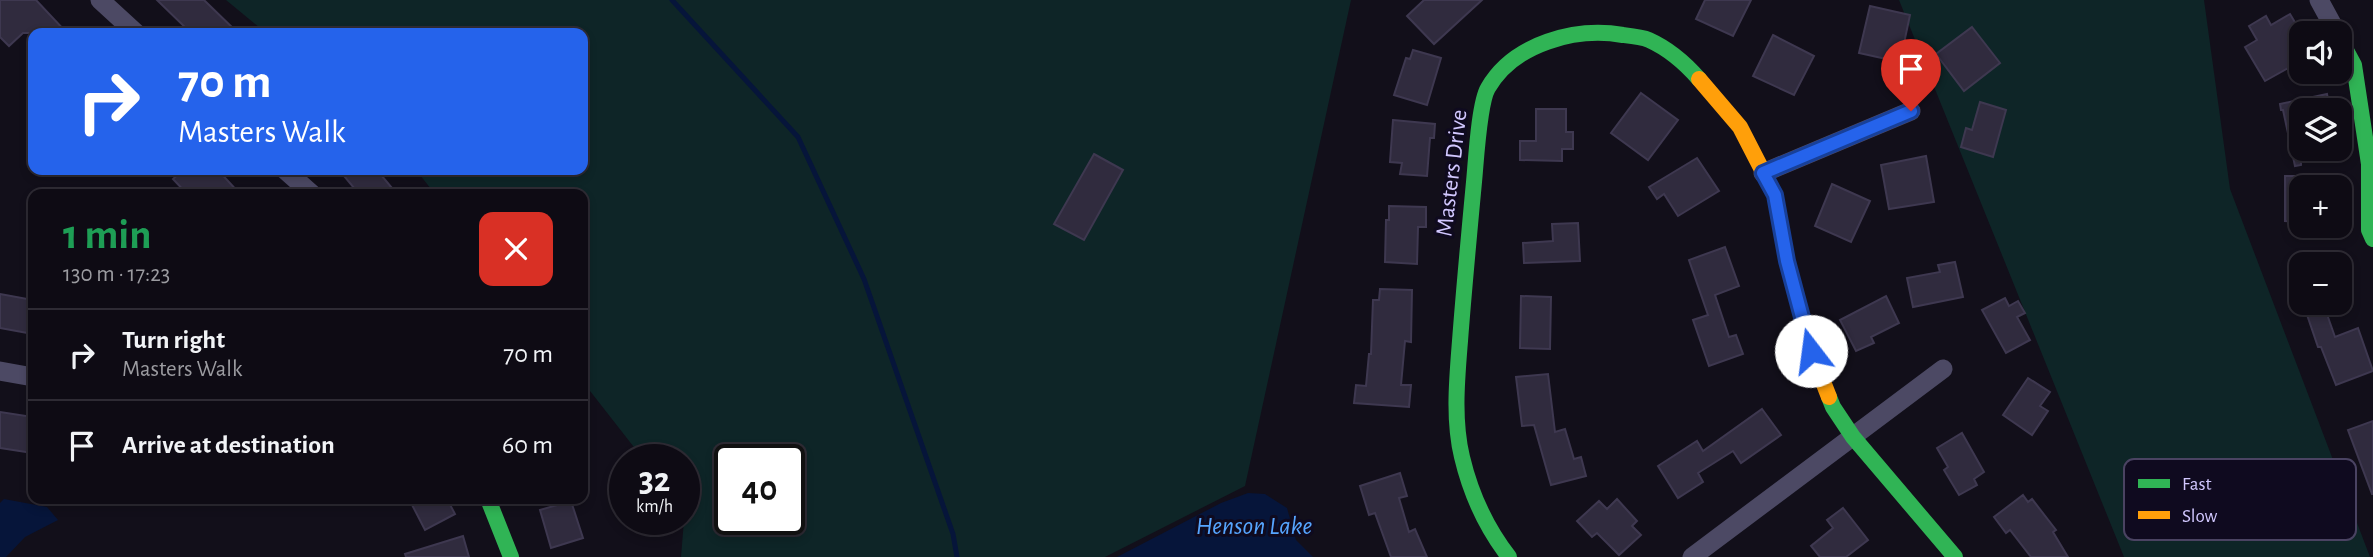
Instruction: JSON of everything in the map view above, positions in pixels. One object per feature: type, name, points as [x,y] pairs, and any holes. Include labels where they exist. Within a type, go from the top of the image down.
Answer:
[{"type":"street","points":[[100,0],[131,28]]},
{"type":"street","points":[[2319,0],[2330,21]]},
{"type":"street","name":"Masters Drive","points":[[1509,557],[1490,532],[1474,498],[1461,455],[1456,400],[1476,157],[1488,89],[1512,60],[1541,44],[1577,34],[1604,32],[1648,39],[1683,61],[1740,127],[1775,195],[1787,261],[1811,351],[1833,407],[1853,437],[1955,557]]},
{"type":"street","points":[[2352,61],[2369,164],[2369,229],[2373,239]]},
{"type":"street","points":[[1763,173],[1911,111]]},
{"type":"street","points":[[291,175],[306,189]]},
{"type":"street","points":[[1692,557],[1943,369]]},
{"type":"street","points":[[0,371],[28,376]]},
{"type":"street","points":[[490,504],[511,557]]},
{"type":"green space","points":[[226,0],[1351,0],[1245,486],[1105,557],[681,557],[683,535],[700,535],[700,444],[631,444],[588,388],[588,189],[431,189],[420,175],[588,175],[588,28],[260,28]]},
{"type":"green space","points":[[1899,0],[2204,0],[2230,189],[2333,459],[2124,459],[2124,540],[2356,540],[2356,520],[2370,557],[2124,557]]},
{"type":"water","name":"Henson Lake","points":[[1248,493],[1265,494],[1287,508],[1296,540],[1313,557],[1117,557],[1221,503]]},
{"type":"water","points":[[4,499],[47,507],[58,520],[25,537],[6,557],[0,557],[0,503]]},
{"type":"building","points":[[0,0],[36,0],[62,28],[28,28],[28,33],[23,33],[9,46],[0,37]]},
{"type":"building","points":[[157,0],[204,0],[233,28],[186,28]]},
{"type":"building","points":[[1424,0],[1482,0],[1434,44],[1407,16]]},
{"type":"building","points":[[1705,0],[1751,0],[1733,36],[1696,19]]},
{"type":"building","points":[[1870,6],[1910,15],[1900,62],[1859,53]]},
{"type":"building","points":[[2290,14],[2294,21],[2289,21],[2289,68],[2265,81],[2245,47],[2257,40],[2249,26],[2266,16],[2271,25]]},
{"type":"building","points":[[1972,27],[2000,63],[1964,91],[1936,54]]},
{"type":"building","points":[[1773,35],[1814,56],[1794,95],[1753,76]]},
{"type":"building","points":[[1413,50],[1441,58],[1427,105],[1394,95],[1406,58],[1410,59]]},
{"type":"building","points":[[1641,93],[1678,120],[1648,160],[1611,133]]},
{"type":"building","points":[[2327,94],[2328,98],[2308,98]]},
{"type":"building","points":[[1980,102],[2006,110],[1993,157],[1961,147],[1966,128],[1972,130]]},
{"type":"building","points":[[2289,102],[2289,138],[2283,110],[2280,104]]},
{"type":"building","points":[[1536,109],[1566,109],[1566,132],[1573,132],[1573,149],[1562,149],[1562,161],[1520,160],[1520,141],[1536,141]]},
{"type":"building","points":[[1393,120],[1435,124],[1434,138],[1430,138],[1427,176],[1400,174],[1402,163],[1390,162]]},
{"type":"building","points":[[1094,154],[1123,170],[1084,240],[1054,224]]},
{"type":"building","points":[[1926,156],[1934,202],[1889,209],[1881,165]]},
{"type":"building","points":[[1697,158],[1719,191],[1678,216],[1664,194],[1657,199],[1649,187]]},
{"type":"building","points":[[177,175],[223,175],[235,189],[182,189],[173,179]]},
{"type":"building","points":[[381,175],[393,189],[355,189],[344,176]]},
{"type":"building","points":[[2285,176],[2289,176],[2289,221],[2285,221]]},
{"type":"building","points":[[1832,184],[1870,201],[1851,242],[1815,226]]},
{"type":"building","points":[[1389,206],[1426,207],[1426,227],[1418,227],[1417,264],[1385,262]]},
{"type":"building","points":[[1578,223],[1580,261],[1524,263],[1523,243],[1553,241],[1552,224]]},
{"type":"building","points":[[1725,247],[1739,286],[1715,295],[1729,337],[1736,335],[1743,354],[1709,366],[1693,320],[1708,315],[1689,260]]},
{"type":"building","points":[[1955,262],[1963,297],[1913,307],[1907,278],[1940,272],[1938,265]]},
{"type":"building","points":[[1380,289],[1412,290],[1411,342],[1405,341],[1401,385],[1411,385],[1409,407],[1354,403],[1356,385],[1366,386],[1371,354],[1373,300],[1379,300]]},
{"type":"building","points":[[0,294],[28,299],[28,333],[0,328]]},
{"type":"building","points":[[1521,296],[1551,297],[1550,349],[1520,348]]},
{"type":"building","points":[[1886,296],[1899,323],[1871,337],[1874,343],[1856,351],[1840,320]]},
{"type":"building","points":[[2005,298],[2009,306],[2018,301],[2025,313],[2017,317],[2030,340],[2006,353],[1982,310]]},
{"type":"building","points":[[2307,315],[2327,315],[2335,337],[2358,328],[2373,371],[2336,385],[2321,347],[2318,347]]},
{"type":"building","points":[[1548,374],[1555,432],[1565,429],[1574,459],[1581,457],[1586,476],[1551,485],[1534,425],[1522,426],[1516,377]]},
{"type":"building","points":[[2028,378],[2050,392],[2040,406],[2048,411],[2032,435],[2003,415]]},
{"type":"building","points":[[1762,409],[1781,435],[1741,463],[1733,451],[1698,473],[1703,482],[1678,498],[1658,466],[1697,441],[1703,451]]},
{"type":"building","points":[[0,412],[28,416],[28,452],[0,448]]},
{"type":"building","points":[[2373,421],[2373,494],[2372,494],[2348,430]]},
{"type":"building","points":[[1962,433],[1984,472],[1974,479],[1977,485],[1959,495],[1944,470],[1948,467],[1937,448]]},
{"type":"building","points":[[1400,473],[1407,496],[1399,498],[1409,532],[1415,529],[1427,557],[1391,557],[1375,513],[1369,515],[1360,486]]},
{"type":"building","points":[[2023,495],[2028,502],[2032,499],[2056,530],[2053,532],[2068,557],[2031,557],[2010,530],[2006,533],[1994,517]]},
{"type":"building","points":[[1617,499],[1637,521],[1632,526],[1641,535],[1619,555],[1597,533],[1592,537],[1577,521],[1599,501],[1607,509]]},
{"type":"building","points":[[412,504],[450,504],[455,514],[425,530]]},
{"type":"building","points":[[572,504],[583,538],[551,548],[540,510]]},
{"type":"building","points":[[1843,508],[1868,540],[1846,557],[1820,557],[1811,546],[1833,528],[1827,520]]},
{"type":"building","points":[[463,536],[469,557],[406,557],[405,554]]},
{"type":"waterway","points":[[672,0],[798,137],[864,279],[953,534],[957,557]]},
{"type":"traffic: fast","points":[[1509,557],[1486,522],[1470,484],[1459,443],[1457,414],[1458,370],[1478,133],[1488,88],[1499,72],[1530,49],[1566,36],[1605,33],[1649,40],[1676,57],[1699,79]]},
{"type":"traffic: fast","points":[[2352,61],[2369,164],[2369,230],[2373,239]]},
{"type":"traffic: fast","points":[[1829,397],[1853,437],[1955,557]]},
{"type":"traffic: fast","points":[[490,504],[511,557]]},
{"type":"traffic: slow","points":[[1699,79],[1740,127],[1775,195],[1787,261],[1811,351],[1829,397]]},
{"type":"route","points":[[1811,351],[1787,261],[1775,195],[1763,173],[1911,111]]}]
